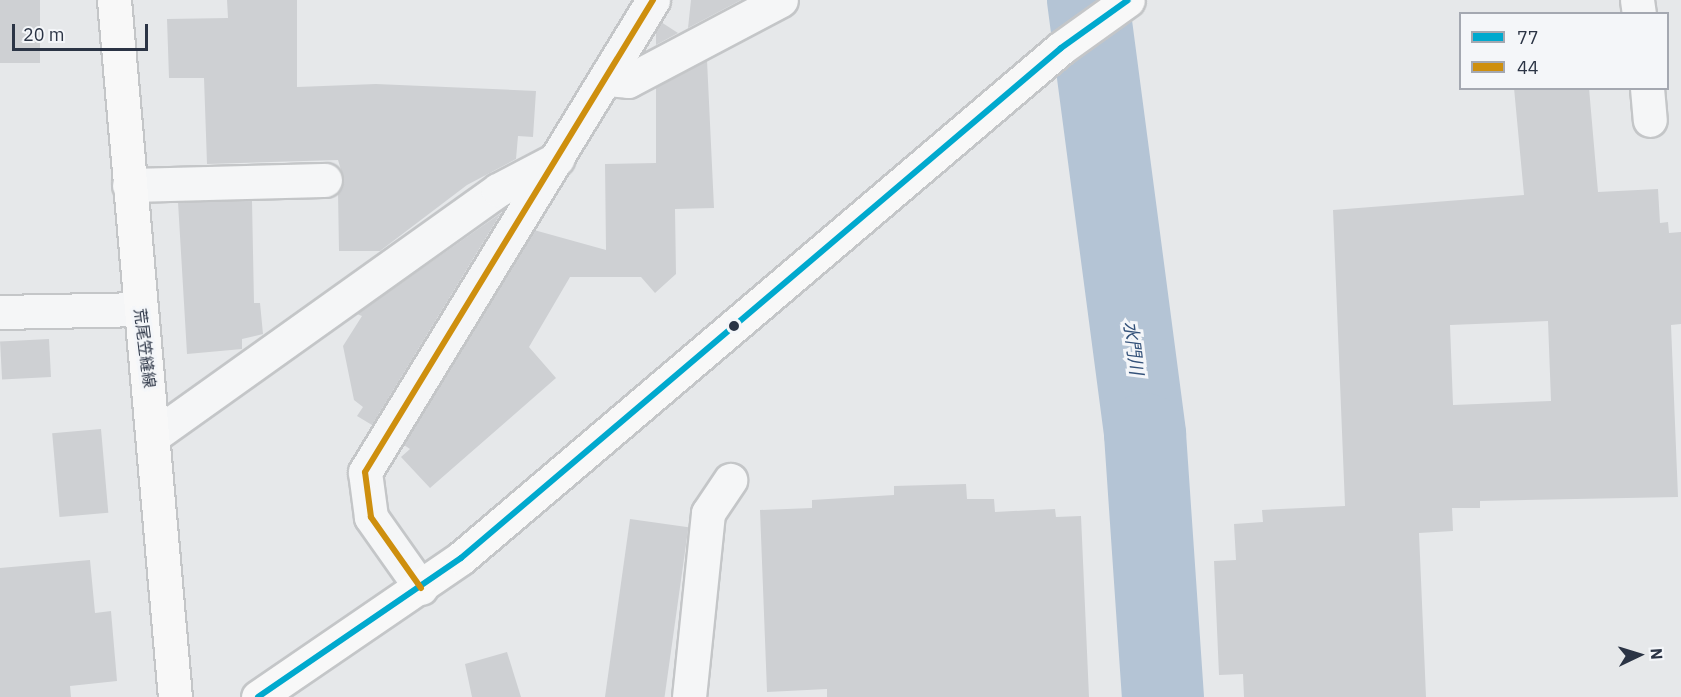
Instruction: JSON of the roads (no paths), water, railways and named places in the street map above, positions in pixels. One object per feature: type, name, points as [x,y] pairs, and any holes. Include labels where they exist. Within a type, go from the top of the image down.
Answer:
[{"type":"main road","name":"荒尾笠縫線","points":[[114,0],[139,309],[156,434],[175,697]]},
{"type":"main road","points":[[258,697],[421,588],[1061,48],[1128,0]]},
{"type":"street","points":[[421,588],[371,517],[366,472],[653,0]]},
{"type":"street","points":[[606,79],[628,81],[782,0]]},
{"type":"street","points":[[156,434],[498,190],[558,158]]},
{"type":"street","points":[[129,185],[325,180]]},
{"type":"street","points":[[0,312],[139,309]]},
{"type":"street","points":[[688,697],[708,513],[730,480]]},
{"type":"waterway","name":"水門川","points":[[1088,0],[1145,434],[1163,697]]}]
